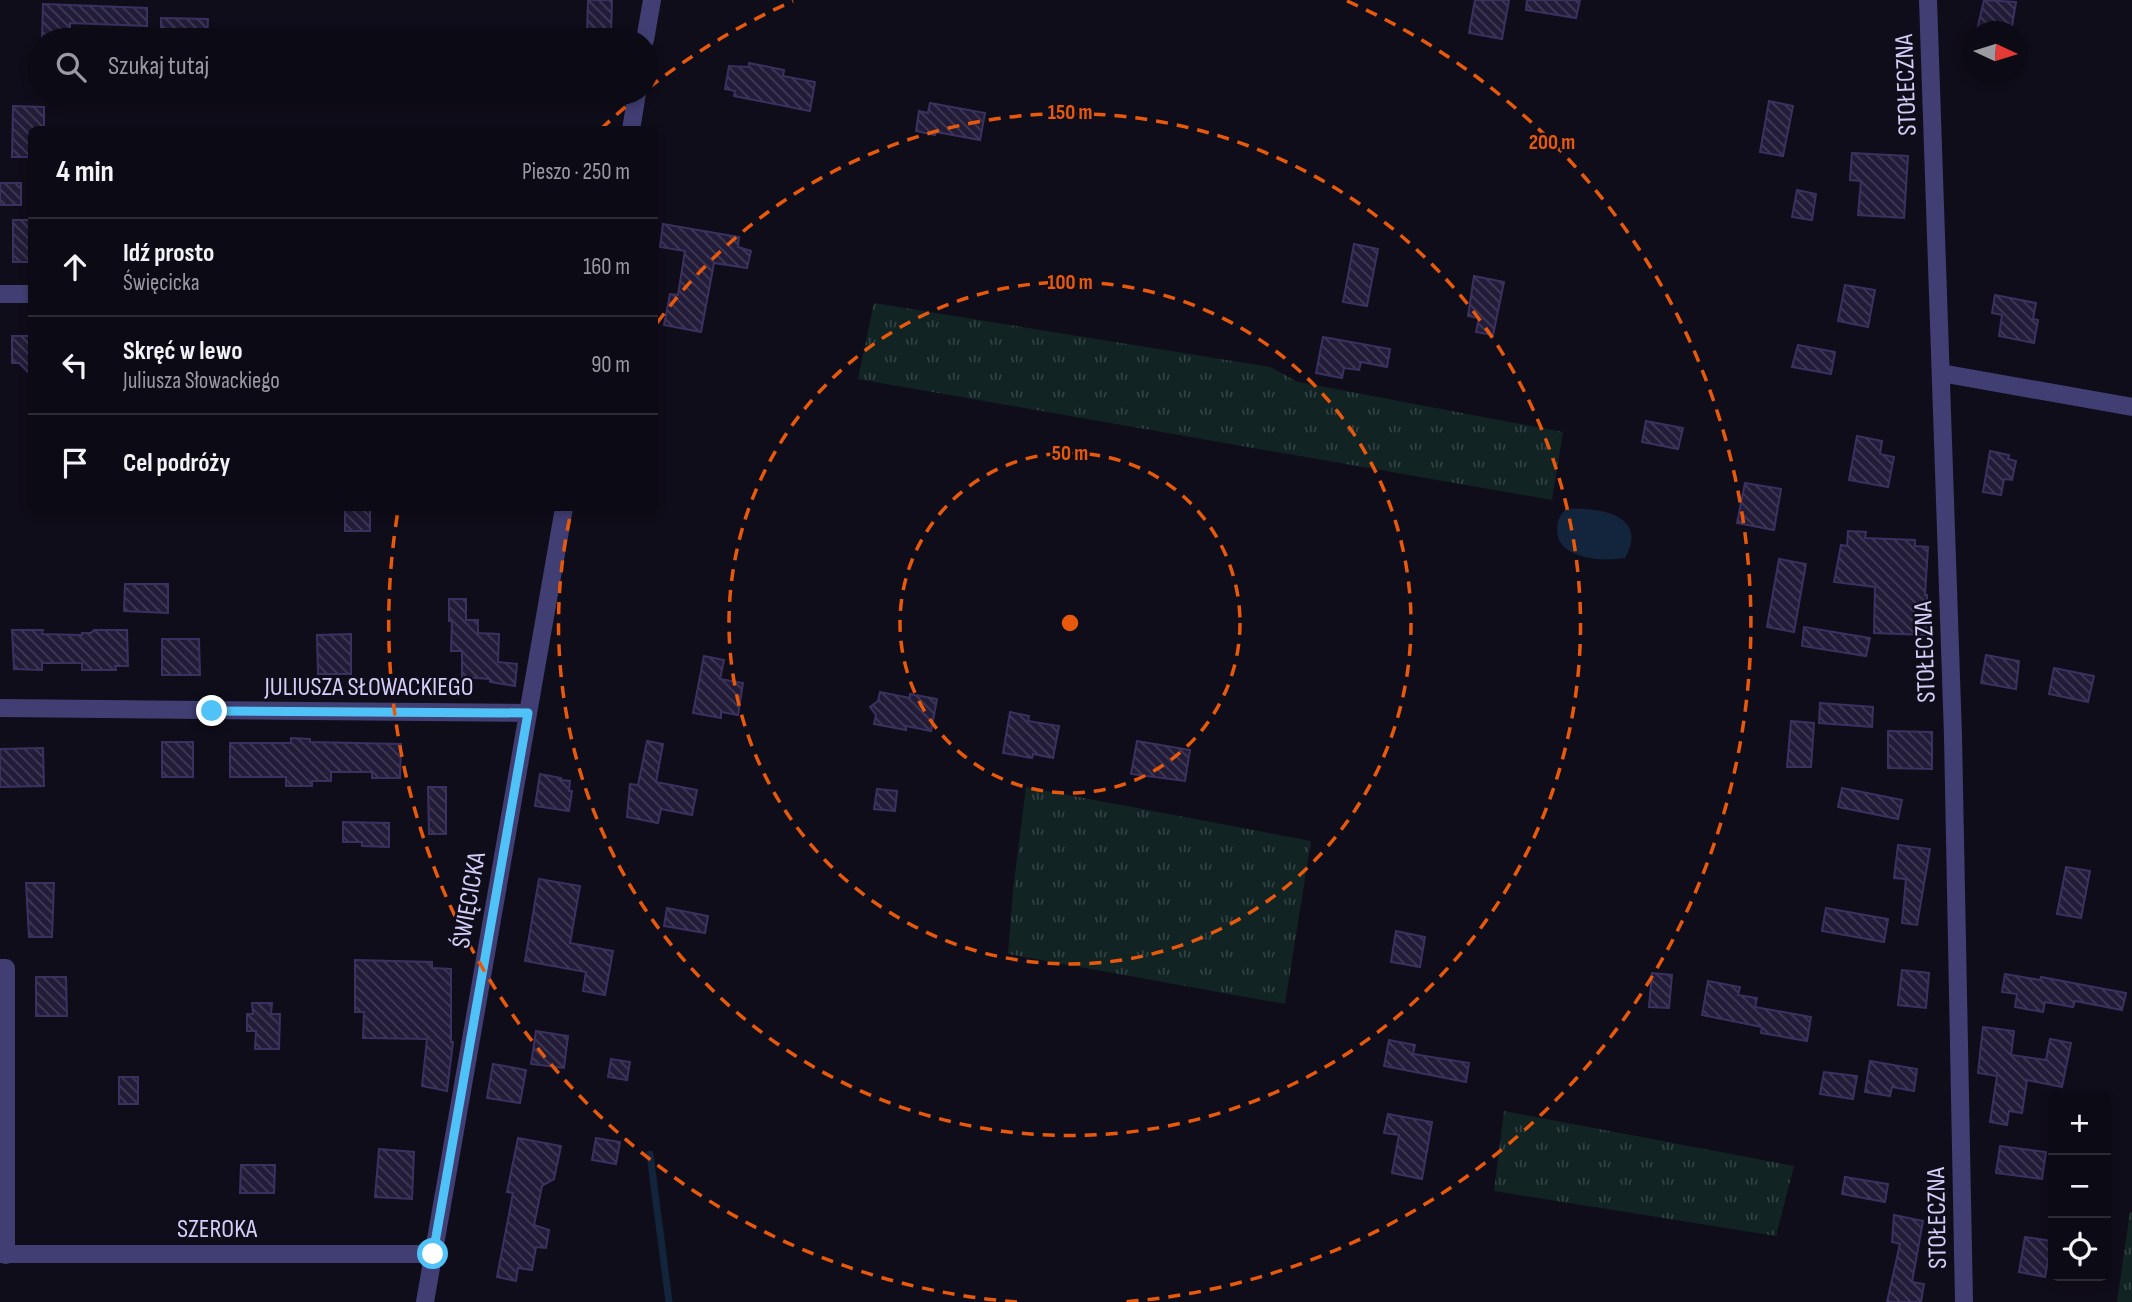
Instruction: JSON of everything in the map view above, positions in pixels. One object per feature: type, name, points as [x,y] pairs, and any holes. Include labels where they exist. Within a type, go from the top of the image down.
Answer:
[{"type":"street","points":[[647,28],[652,0]]},
{"type":"street","name":"STOŁECZNA","points":[[1928,0],[1953,736],[1964,1302]]},
{"type":"street","points":[[632,126],[635,105]]},
{"type":"street","points":[[0,294],[28,294]]},
{"type":"street","points":[[1941,373],[2132,407]]},
{"type":"street","name":"ŚWIĘCICKA","points":[[425,1302],[563,511]]},
{"type":"street","name":"JULIUSZA SŁOWACKIEGO","points":[[0,708],[528,713]]},
{"type":"street","points":[[0,968],[6,968],[3,1255]]},
{"type":"street","name":"SZEROKA","points":[[3,1255],[433,1254]]},
{"type":"green space","points":[[874,303],[1270,367],[1298,382],[1563,432],[1552,500],[858,379]]},
{"type":"green space","points":[[1026,787],[1311,841],[1285,1004],[1008,954]]},
{"type":"green space","points":[[1504,1111],[1794,1166],[1776,1236],[1494,1191]]},
{"type":"green space","points":[[2130,1212],[2132,1302],[2117,1302]]},
{"type":"water","points":[[1566,509],[1605,512],[1626,523],[1631,532],[1631,543],[1625,558],[1582,556],[1564,547],[1559,539],[1557,526]]},
{"type":"building","points":[[588,0],[612,0],[611,28],[587,28]]},
{"type":"building","points":[[1475,0],[1509,0],[1502,39],[1469,33]]},
{"type":"building","points":[[1527,0],[1580,0],[1576,18],[1526,10]]},
{"type":"building","points":[[1984,0],[2016,2],[2013,21],[1979,21]]},
{"type":"building","points":[[43,4],[147,8],[147,26],[70,23],[70,28],[42,28]]},
{"type":"building","points":[[161,18],[208,19],[208,28],[161,28]]},
{"type":"building","points":[[749,63],[784,70],[783,76],[815,82],[810,111],[734,96],[735,91],[725,89],[729,66],[749,67]]},
{"type":"building","points":[[1769,101],[1793,106],[1783,156],[1760,152]]},
{"type":"building","points":[[930,103],[985,113],[980,140],[916,131],[919,111],[928,113]]},
{"type":"building","points":[[13,106],[44,107],[44,126],[28,126],[28,157],[12,157]]},
{"type":"building","points":[[1852,153],[1908,156],[1904,218],[1858,215],[1861,181],[1850,180]]},
{"type":"building","points":[[0,183],[21,183],[21,205],[0,205]]},
{"type":"building","points":[[1797,190],[1816,194],[1812,220],[1792,217]]},
{"type":"building","points":[[13,220],[28,220],[28,262],[13,262]]},
{"type":"building","points":[[663,224],[739,237],[738,247],[751,251],[747,268],[714,263],[701,332],[664,325],[670,294],[678,295],[685,251],[660,247]]},
{"type":"building","points":[[1354,244],[1378,249],[1367,306],[1343,302]]},
{"type":"building","points":[[1474,276],[1504,282],[1493,335],[1476,332],[1479,318],[1468,316]]},
{"type":"building","points":[[1845,285],[1875,290],[1868,327],[1838,321]]},
{"type":"building","points":[[1995,295],[2036,303],[2033,319],[2038,320],[2034,343],[1999,336],[2002,315],[1992,313]]},
{"type":"building","points":[[12,336],[28,336],[28,372],[19,363],[12,363]]},
{"type":"building","points":[[1323,337],[1390,349],[1387,367],[1361,362],[1359,370],[1344,368],[1342,378],[1316,373]]},
{"type":"building","points":[[1798,345],[1835,352],[1831,374],[1792,367]]},
{"type":"building","points":[[1646,421],[1683,428],[1678,449],[1642,442]]},
{"type":"building","points":[[1857,436],[1882,441],[1880,454],[1894,457],[1888,487],[1849,480]]},
{"type":"building","points":[[1990,451],[2009,455],[2008,459],[2016,461],[2012,480],[2004,479],[2001,495],[1983,492]]},
{"type":"building","points":[[1745,483],[1781,489],[1774,530],[1737,523]]},
{"type":"building","points":[[345,511],[370,511],[370,531],[345,531]]},
{"type":"building","points":[[1848,531],[1866,532],[1865,538],[1915,540],[1915,546],[1928,547],[1926,635],[1874,633],[1875,587],[1834,582],[1841,545],[1847,546]]},
{"type":"building","points":[[1779,559],[1806,564],[1794,632],[1767,627]]},
{"type":"building","points":[[125,584],[168,584],[168,613],[124,611]]},
{"type":"building","points":[[449,599],[466,599],[466,620],[478,620],[478,633],[499,634],[498,662],[517,664],[515,686],[490,682],[490,679],[462,677],[462,651],[451,651],[452,621],[449,621]]},
{"type":"building","points":[[1804,627],[1870,638],[1866,656],[1802,646]]},
{"type":"building","points":[[12,630],[43,630],[42,634],[82,635],[94,630],[127,630],[128,666],[115,666],[116,670],[82,670],[82,663],[42,663],[42,670],[14,669]]},
{"type":"building","points":[[351,634],[351,674],[318,674],[317,635]]},
{"type":"building","points":[[162,639],[199,639],[200,675],[162,675]]},
{"type":"building","points":[[1986,655],[2019,661],[2016,689],[1981,683]]},
{"type":"building","points":[[704,656],[724,660],[720,679],[743,683],[738,715],[721,712],[721,718],[693,713]]},
{"type":"building","points":[[2054,668],[2094,676],[2088,702],[2049,694]]},
{"type":"building","points":[[880,692],[910,698],[910,694],[937,699],[931,731],[874,724],[876,715],[870,707],[878,701]]},
{"type":"building","points":[[1820,703],[1873,707],[1872,727],[1819,723]]},
{"type":"building","points":[[1010,712],[1029,716],[1028,721],[1059,726],[1053,758],[1003,753]]},
{"type":"building","points":[[1791,721],[1814,723],[1811,767],[1787,767]]},
{"type":"building","points":[[1888,731],[1932,732],[1932,769],[1888,768]]},
{"type":"building","points":[[291,738],[310,739],[310,742],[401,744],[400,778],[372,778],[372,772],[331,772],[331,781],[312,781],[312,786],[286,786],[286,777],[230,777],[230,743],[291,743]]},
{"type":"building","points":[[647,741],[663,744],[656,782],[697,790],[692,815],[661,809],[658,823],[627,817],[630,784],[638,785]]},
{"type":"building","points":[[1137,741],[1190,750],[1185,781],[1131,774]]},
{"type":"building","points":[[162,742],[193,742],[193,777],[162,777]]},
{"type":"building","points":[[43,748],[44,786],[0,787],[0,749]]},
{"type":"building","points":[[540,774],[570,781],[569,791],[572,791],[569,811],[535,806]]},
{"type":"building","points":[[428,787],[446,787],[446,834],[429,834]]},
{"type":"building","points":[[1842,788],[1902,800],[1898,819],[1838,807]]},
{"type":"building","points":[[877,789],[897,791],[895,811],[874,809]]},
{"type":"building","points":[[343,822],[389,823],[389,847],[343,842]]},
{"type":"building","points":[[1898,845],[1930,849],[1917,925],[1902,923],[1906,879],[1894,878]]},
{"type":"building","points":[[2066,867],[2090,871],[2081,918],[2057,914]]},
{"type":"building","points":[[539,879],[580,886],[570,943],[613,951],[605,995],[583,991],[586,972],[525,961]]},
{"type":"building","points":[[26,883],[54,883],[52,937],[29,937]]},
{"type":"building","points":[[667,908],[708,916],[705,933],[664,926]]},
{"type":"building","points":[[1826,908],[1888,919],[1884,942],[1822,931]]},
{"type":"building","points":[[1396,931],[1425,937],[1420,967],[1391,962]]},
{"type":"building","points":[[355,960],[432,962],[432,968],[451,969],[453,1042],[447,1091],[422,1086],[427,1039],[363,1038],[364,1012],[355,1012]]},
{"type":"building","points":[[1902,970],[1929,973],[1926,1008],[1898,1005]]},
{"type":"building","points":[[1652,973],[1672,975],[1669,1008],[1649,1007]]},
{"type":"building","points":[[2005,974],[2040,980],[2041,977],[2126,993],[2122,1010],[2075,1001],[2073,1007],[2045,1002],[2043,1012],[2015,1007],[2017,994],[2002,992]]},
{"type":"building","points":[[36,977],[66,977],[67,1016],[36,1016]]},
{"type":"building","points":[[1708,981],[1740,987],[1738,995],[1757,998],[1755,1007],[1811,1017],[1807,1041],[1761,1033],[1762,1027],[1702,1015]]},
{"type":"building","points":[[252,1003],[272,1003],[271,1014],[280,1014],[279,1049],[255,1049],[256,1031],[247,1031],[247,1014],[253,1014]]},
{"type":"building","points":[[1983,1027],[2014,1031],[2011,1055],[2046,1060],[2050,1039],[2071,1043],[2062,1087],[2027,1080],[2022,1113],[2009,1111],[2007,1125],[1990,1122],[1997,1076],[1978,1073]]},
{"type":"building","points":[[536,1031],[568,1036],[564,1068],[531,1064]]},
{"type":"building","points":[[1389,1040],[1415,1045],[1413,1054],[1469,1063],[1466,1082],[1384,1066]]},
{"type":"building","points":[[611,1059],[630,1062],[627,1080],[608,1077]]},
{"type":"building","points":[[1870,1061],[1917,1069],[1914,1091],[1892,1087],[1890,1096],[1865,1092]]},
{"type":"building","points":[[493,1064],[526,1070],[520,1103],[487,1098]]},
{"type":"building","points":[[1824,1072],[1857,1076],[1853,1099],[1820,1094]]},
{"type":"building","points":[[119,1077],[138,1077],[138,1104],[119,1104]]},
{"type":"building","points":[[1388,1114],[1432,1122],[1422,1179],[1392,1173],[1399,1135],[1384,1133]]},
{"type":"building","points":[[518,1138],[561,1146],[554,1179],[542,1186],[534,1225],[549,1230],[546,1248],[536,1247],[532,1270],[518,1268],[516,1281],[497,1277],[513,1193],[507,1192]]},
{"type":"building","points":[[596,1138],[620,1142],[616,1164],[592,1160]]},
{"type":"building","points":[[2000,1146],[2046,1152],[2042,1179],[1996,1173]]},
{"type":"building","points":[[379,1149],[414,1152],[412,1199],[375,1197]]},
{"type":"building","points":[[241,1165],[275,1165],[274,1193],[240,1193]]},
{"type":"building","points":[[1845,1177],[1888,1184],[1885,1202],[1842,1194]]},
{"type":"building","points":[[1894,1215],[1923,1221],[1912,1282],[1924,1284],[1921,1302],[1887,1302],[1900,1244],[1892,1242]]},
{"type":"building","points":[[2025,1237],[2048,1240],[2045,1277],[2019,1272]]},
{"type":"waterway","points":[[650,1154],[669,1302]]},
{"type":"route","points":[[212,711],[528,713],[433,1254]]}]
